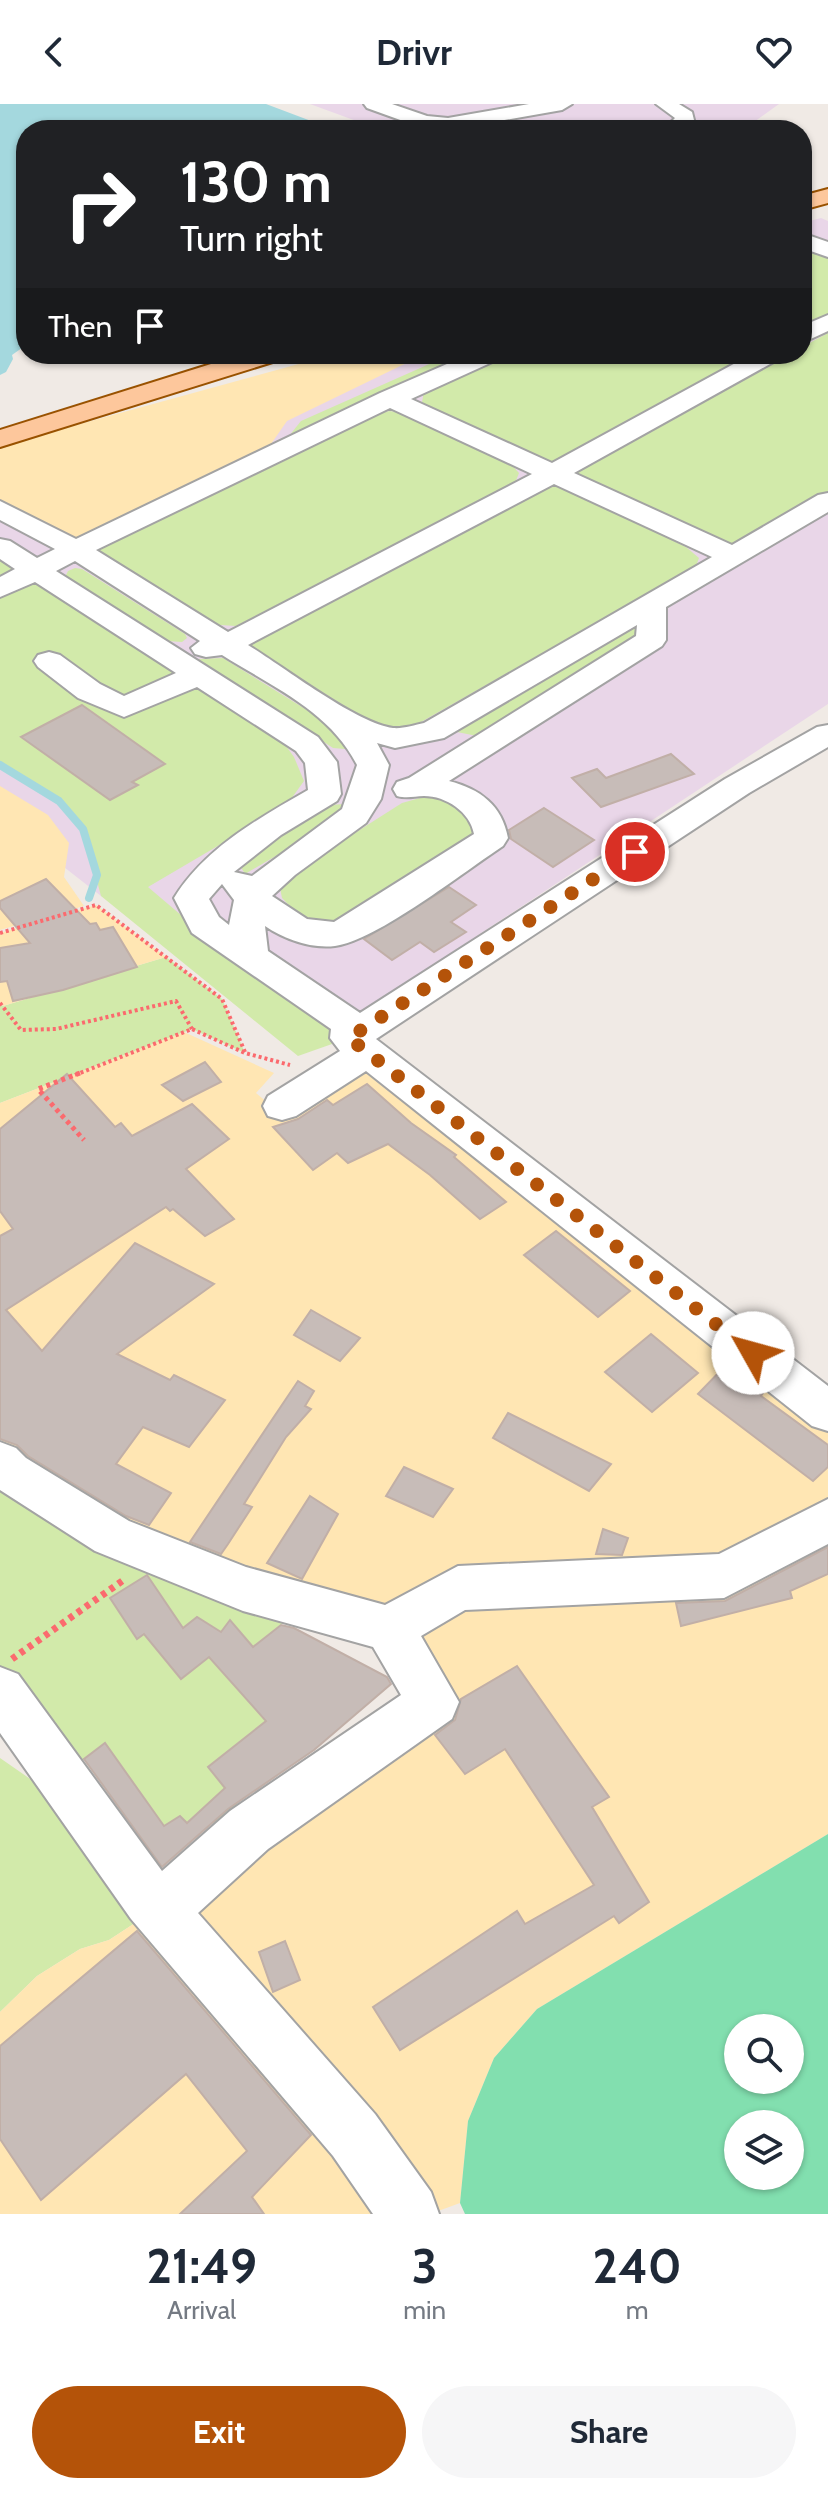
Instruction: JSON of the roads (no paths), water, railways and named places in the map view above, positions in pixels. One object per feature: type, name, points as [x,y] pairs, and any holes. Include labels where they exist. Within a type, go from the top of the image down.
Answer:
[{"type":"main road","points":[[0,425],[195,364]]},
{"type":"main road","points":[[0,439],[238,364]]},
{"type":"street","points":[[374,104],[418,120]]},
{"type":"street","points":[[471,120],[562,104]]},
{"type":"street","points":[[666,104],[685,116],[685,120]]},
{"type":"street","points":[[275,453],[278,440],[295,420],[440,364]]},
{"type":"street","points":[[0,588],[389,398],[445,364]]},
{"type":"street","points":[[167,654],[226,645],[552,474],[752,364]]},
{"type":"street","points":[[389,398],[733,556]]},
{"type":"street","points":[[0,509],[75,549],[351,726],[395,738],[433,731],[828,501]]},
{"type":"street","points":[[799,518],[828,514]]},
{"type":"street","points":[[0,547],[307,744],[321,762],[325,794]]},
{"type":"street","points":[[652,605],[651,640],[421,785],[362,803],[325,794],[250,839],[222,862],[191,898],[205,925],[355,1038],[828,1412]]},
{"type":"street","points":[[49,661],[89,691],[124,708],[198,675]]},
{"type":"street","points":[[251,958],[247,923],[252,900],[273,875],[356,815],[362,803],[373,765],[351,726]]},
{"type":"street","points":[[282,1106],[329,1076],[355,1038],[737,786],[828,734]]},
{"type":"street","points":[[222,862],[252,900],[276,917],[320,934],[338,933],[361,924],[491,838],[491,823],[479,806],[451,790],[421,785]]},
{"type":"street","points":[[0,1462],[10,1472],[112,1536],[243,1589],[389,1629],[434,1702],[249,1830],[159,1911]]},
{"type":"street","points":[[389,1629],[458,1588],[724,1576],[828,1520]]},
{"type":"street","points":[[0,1691],[159,1911],[354,2135],[409,2214]]},
{"type":"water","points":[[0,104],[266,104],[308,120],[16,120],[16,352],[6,372],[0,375]]},
{"type":"waterway","points":[[0,765],[59,801],[83,829],[97,875],[89,898]]}]
